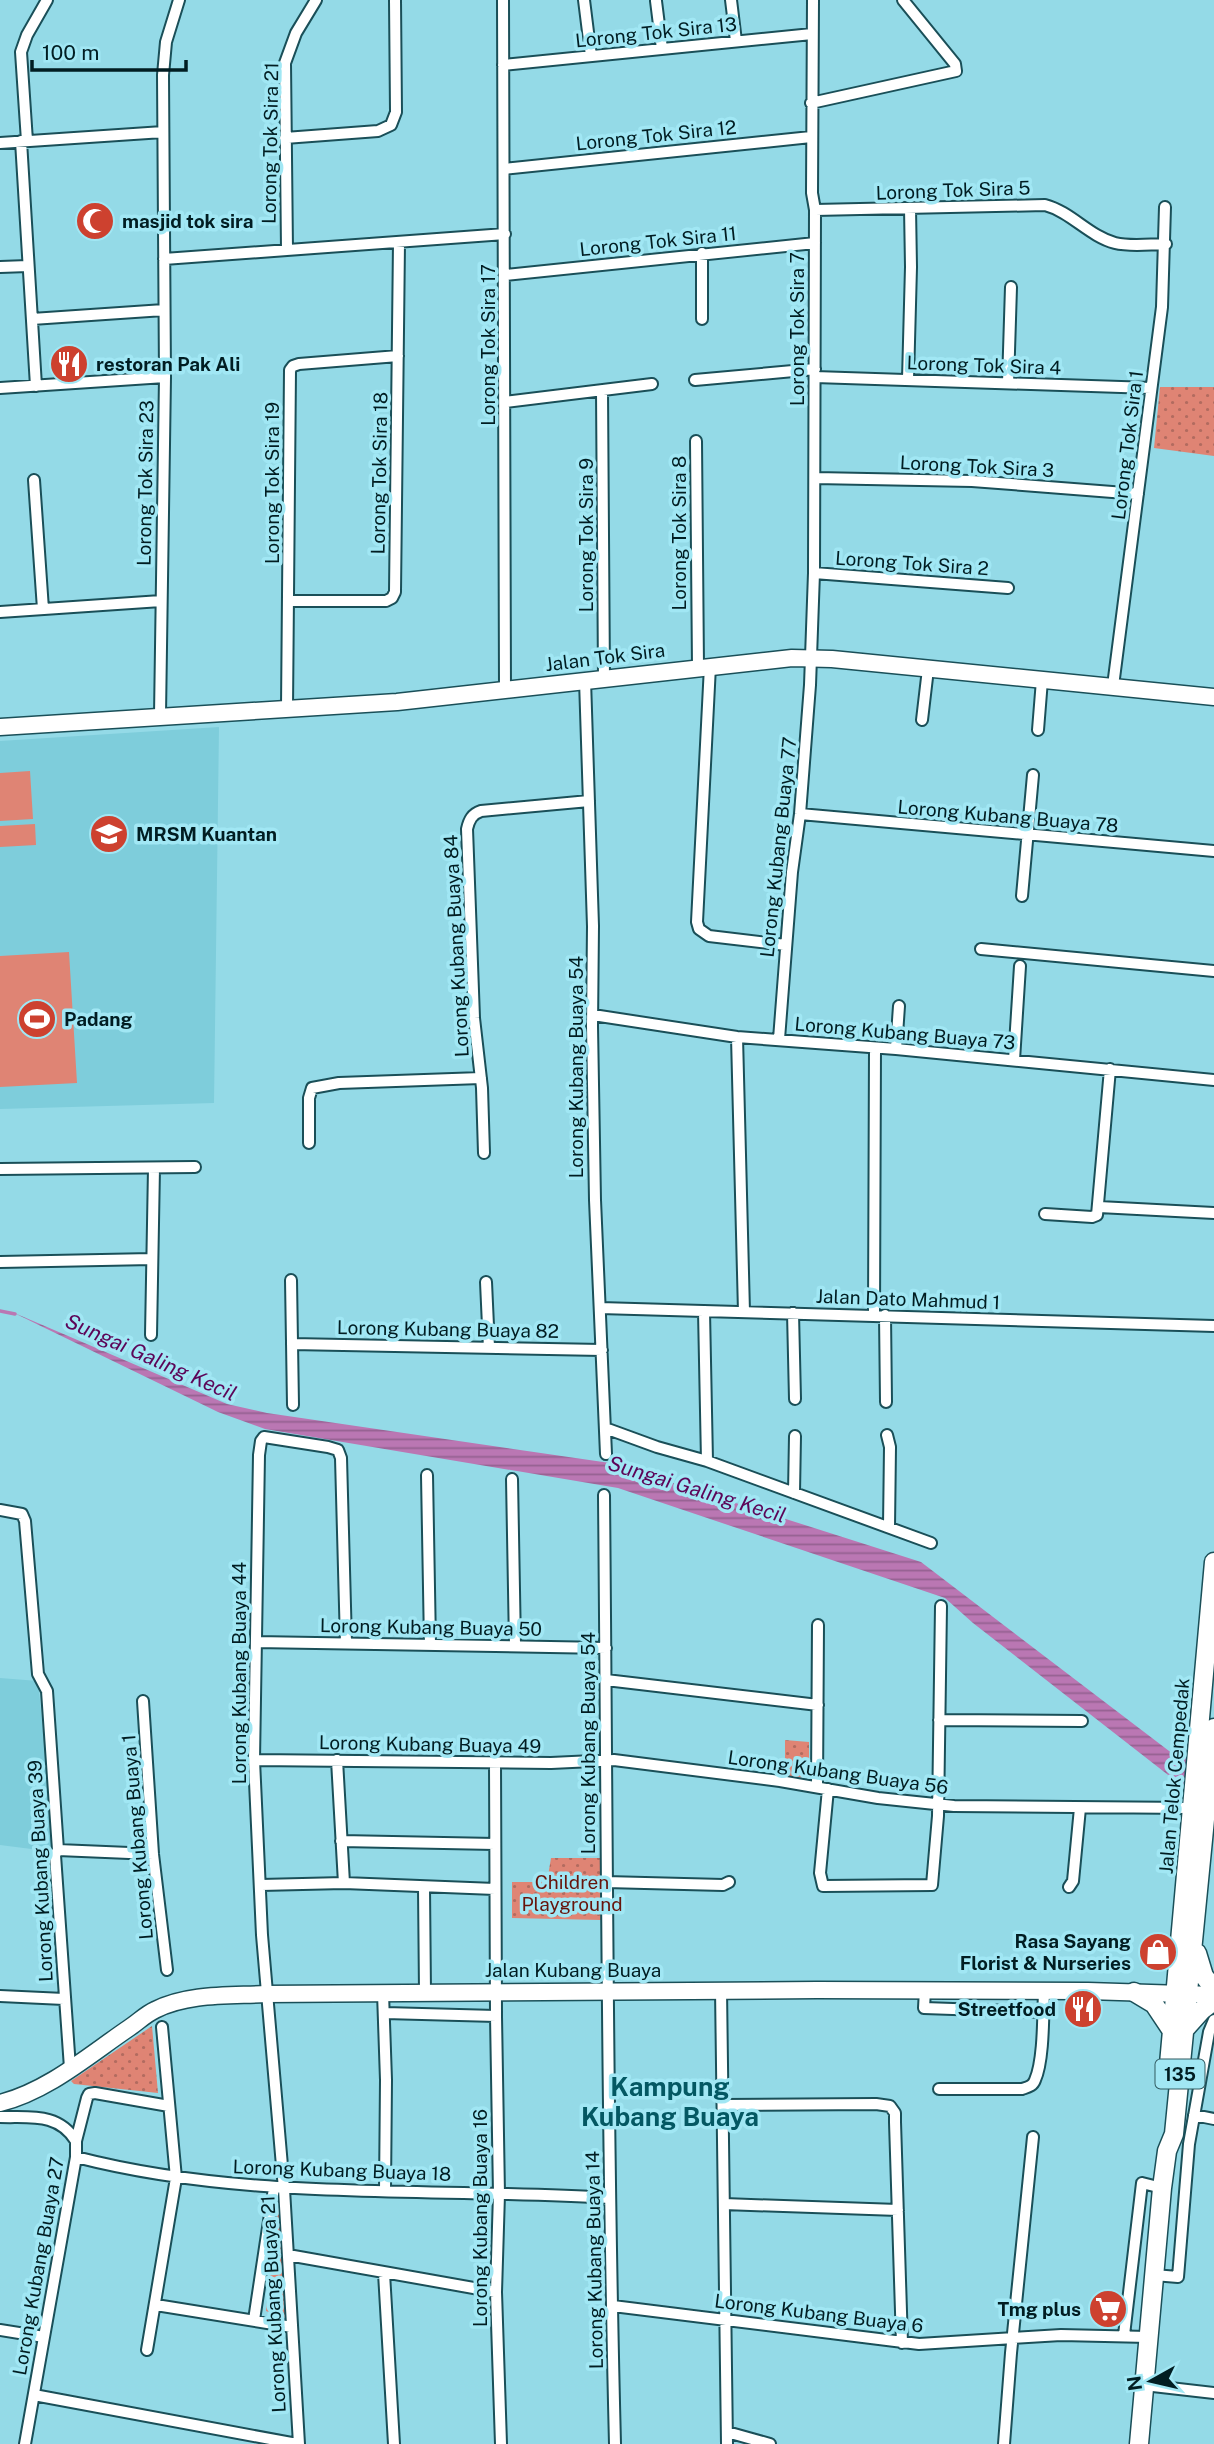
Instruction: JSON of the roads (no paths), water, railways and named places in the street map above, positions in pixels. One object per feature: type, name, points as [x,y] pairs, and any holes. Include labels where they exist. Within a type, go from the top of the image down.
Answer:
[{"type":"main road","name":"Jalan Telok Cempedak","points":[[1182,1994],[1194,1939],[1214,1562]]},
{"type":"main road","name":"Jalan Telok Cempedak","points":[[1205,1754],[1214,1728]]},
{"type":"main road","name":"Jalan Telok Cempedak","points":[[1182,1994],[1192,1808],[1201,1791]]},
{"type":"main road","points":[[1194,1939],[1200,1967],[1214,1989]]},
{"type":"main road","points":[[1134,1992],[1154,2004],[1179,2030],[1214,2001]]},
{"type":"main road","name":"135","points":[[1139,2444],[1147,2337],[1167,2151],[1164,2133],[1182,1994]]},
{"type":"street","points":[[36,386],[21,52],[27,34],[47,0]]},
{"type":"street","name":"Lorong Tok Sira 23","points":[[160,715],[165,377],[163,75],[166,42],[179,0]]},
{"type":"street","name":"Lorong Tok Sira 21","points":[[287,250],[285,63],[296,33],[316,0]]},
{"type":"street","points":[[285,138],[378,131],[391,125],[396,112],[395,0]]},
{"type":"street","name":"Lorong Tok Sira 17","points":[[503,0],[505,691]]},
{"type":"street","points":[[584,0],[591,56]]},
{"type":"street","points":[[731,0],[736,41]]},
{"type":"street","name":"Lorong Tok Sira 7","points":[[811,658],[815,373],[815,211],[811,137],[813,0]]},
{"type":"street","points":[[811,103],[956,71],[955,64],[903,0]]},
{"type":"street","points":[[656,1],[662,49]]},
{"type":"street","name":"Lorong Tok Sira 13","points":[[503,65],[812,34]]},
{"type":"street","points":[[0,143],[163,132]]},
{"type":"street","name":"Lorong Tok Sira 12","points":[[505,169],[811,137]]},
{"type":"street","name":"Lorong Tok Sira 5","points":[[815,211],[1045,205],[1057,208],[1102,238],[1115,243],[1166,244]]},
{"type":"street","name":"Lorong Tok Sira 1","points":[[1113,686],[1162,307],[1166,207]]},
{"type":"street","points":[[908,379],[910,208]]},
{"type":"street","points":[[164,259],[505,234]]},
{"type":"street","name":"Lorong Tok Sira 18","points":[[289,601],[386,601],[392,598],[395,592],[399,243]]},
{"type":"street","name":"Lorong Tok Sira 11","points":[[505,275],[815,243]]},
{"type":"street","points":[[702,254],[702,319]]},
{"type":"street","points":[[0,267],[29,266]]},
{"type":"street","points":[[1008,383],[1011,287]]},
{"type":"street","points":[[32,319],[164,310]]},
{"type":"street","name":"Lorong Tok Sira 19","points":[[287,708],[290,370],[299,364],[398,356]]},
{"type":"street","name":"Lorong Tok Sira 4","points":[[695,380],[815,373],[1152,388]]},
{"type":"street","points":[[0,388],[165,377]]},
{"type":"street","points":[[505,402],[652,384]]},
{"type":"street","name":"Lorong Tok Sira 9","points":[[602,391],[604,678]]},
{"type":"street","name":"Lorong Tok Sira 8","points":[[696,441],[704,667],[697,922],[699,929],[709,936],[786,945]]},
{"type":"street","name":"Lorong Tok Sira 3","points":[[814,478],[972,481],[1138,494]]},
{"type":"street","points":[[34,480],[43,609]]},
{"type":"street","name":"Lorong Tok Sira 2","points":[[814,573],[1008,588]]},
{"type":"street","points":[[0,612],[161,601]]},
{"type":"street","name":"Jalan Tok Sira","points":[[0,727],[385,703],[704,667],[811,658],[1214,697]]},
{"type":"street","name":"Lorong Kubang Buaya 77","points":[[779,1040],[811,658]]},
{"type":"street","points":[[922,720],[928,669]]},
{"type":"street","name":"Lorong Kubang Buaya 54","points":[[585,680],[595,1200],[606,1454]]},
{"type":"street","points":[[1038,730],[1042,680]]},
{"type":"street","points":[[1022,896],[1033,775]]},
{"type":"street","name":"Lorong Kubang Buaya 84","points":[[484,1153],[481,1078],[474,1018],[467,829],[472,816],[481,811],[589,801]]},
{"type":"street","name":"Lorong Kubang Buaya 78","points":[[800,814],[1214,851]]},
{"type":"street","points":[[981,949],[1214,971]]},
{"type":"street","points":[[1014,1060],[1020,967]]},
{"type":"street","points":[[896,1049],[899,1006]]},
{"type":"street","name":"Lorong Kubang Buaya 73","points":[[593,1015],[737,1037],[896,1049],[1214,1080]]},
{"type":"street","points":[[737,1037],[744,1312]]},
{"type":"street","points":[[875,1048],[879,1315],[886,1402]]},
{"type":"street","points":[[1045,1214],[1097,1215],[1110,1069]]},
{"type":"street","points":[[309,1143],[309,1098],[312,1088],[316,1086],[481,1078]]},
{"type":"street","points":[[0,1169],[195,1167]]},
{"type":"street","points":[[151,1335],[154,1168]]},
{"type":"street","points":[[1099,1208],[1214,1213]]},
{"type":"street","points":[[0,1262],[152,1259]]},
{"type":"street","points":[[291,1280],[293,1405]]},
{"type":"street","points":[[486,1282],[489,1348]]},
{"type":"street","name":"Jalan Dato Mahmud 1","points":[[600,1308],[1214,1325]]},
{"type":"street","points":[[704,1311],[706,1461]]},
{"type":"street","points":[[793,1313],[795,1399]]},
{"type":"street","name":"Lorong Kubang Buaya 82","points":[[292,1344],[602,1349]]},
{"type":"street","points":[[605,1428],[706,1461],[931,1543]]},
{"type":"street","points":[[887,1435],[890,1447],[889,1527]]},
{"type":"street","points":[[794,1493],[795,1436]]},
{"type":"street","name":"Lorong Kubang Buaya 44","points":[[266,1994],[254,1760],[261,1441],[264,1437],[338,1450],[341,1458],[346,1643]]},
{"type":"street","points":[[427,1475],[429,1644]]},
{"type":"street","points":[[512,1479],[515,1645]]},
{"type":"street","name":"Lorong Kubang Buaya 54","points":[[604,1495],[607,1992]]},
{"type":"street","name":"Lorong Kubang Buaya 39","points":[[0,1510],[22,1514],[25,1521],[38,1674],[47,1691],[70,2068]]},
{"type":"street","points":[[818,1625],[818,1705],[823,1788],[820,1880],[823,1886],[828,1887],[932,1885],[939,1804],[941,1606]]},
{"type":"street","name":"Lorong Kubang Buaya 50","points":[[256,1642],[606,1648]]},
{"type":"street","points":[[607,1680],[818,1705]]},
{"type":"street","name":"Lorong Kubang Buaya 1","points":[[143,1701],[153,1854],[167,1970]]},
{"type":"street","points":[[939,1720],[1082,1721]]},
{"type":"street","name":"Lorong Kubang Buaya 49","points":[[254,1760],[495,1763],[606,1761]]},
{"type":"street","points":[[337,1760],[344,1883]]},
{"type":"street","name":"Lorong Kubang Buaya 56","points":[[606,1761],[939,1804],[1192,1808]]},
{"type":"street","name":"Lorong Kubang Buaya 16","points":[[495,1763],[499,2194],[496,2292],[501,2444]]},
{"type":"street","points":[[1069,1887],[1073,1881],[1080,1808]]},
{"type":"street","points":[[341,1841],[495,1844]]},
{"type":"street","points":[[58,1850],[153,1854]]},
{"type":"street","points":[[606,1882],[723,1885],[729,1882]]},
{"type":"street","points":[[261,1885],[344,1883],[495,1889]]},
{"type":"street","points":[[424,1888],[425,1993]]},
{"type":"street","points":[[721,1989],[727,2444]]},
{"type":"street","name":"Jalan Kubang Buaya","points":[[0,2103],[16,2099],[45,2084],[156,2009],[184,2000],[266,1994],[721,1989],[1214,1995]]},
{"type":"street","points":[[925,1990],[924,2008],[1043,2012]]},
{"type":"street","points":[[939,2089],[1022,2089],[1031,2086],[1036,2080],[1041,2052],[1044,1991]]},
{"type":"street","name":"Lorong Kubang Buaya 14","points":[[607,1992],[615,2444]]},
{"type":"street","points":[[383,1993],[385,2190]]},
{"type":"street","name":"Lorong Kubang Buaya 21","points":[[266,1994],[279,2188],[288,2255],[298,2444]]},
{"type":"street","points":[[0,1996],[64,1999]]},
{"type":"street","points":[[385,2013],[496,2016]]},
{"type":"street","points":[[1154,2275],[1178,2277],[1194,2115],[1209,2032],[1214,2020]]},
{"type":"street","points":[[147,2350],[176,2178],[162,2027]]},
{"type":"street","name":"Lorong Kubang Buaya 27","points":[[25,2444],[76,2157],[76,2141],[89,2094],[169,2106]]},
{"type":"street","points":[[723,2105],[890,2106],[895,2113],[902,2343]]},
{"type":"street","points":[[1194,2115],[1214,2119]]},
{"type":"street","points":[[0,2117],[41,2118],[58,2122],[69,2129],[76,2141]]},
{"type":"street","points":[[1004,2444],[1033,2137]]},
{"type":"street","name":"Lorong Kubang Buaya 18","points":[[76,2157],[176,2178],[279,2188],[609,2198]]},
{"type":"street","points":[[1124,2335],[1142,2183],[1162,2188]]},
{"type":"street","points":[[254,2320],[279,2188]]},
{"type":"street","points":[[724,2204],[898,2210]]},
{"type":"street","points":[[288,2255],[496,2292]]},
{"type":"street","points":[[384,2273],[394,2444]]},
{"type":"street","points":[[156,2305],[292,2327]]},
{"type":"street","name":"Lorong Kubang Buaya 6","points":[[613,2306],[919,2344],[1060,2335],[1147,2337]]},
{"type":"street","points":[[0,2330],[44,2337]]},
{"type":"street","points":[[1143,2385],[1214,2393]]},
{"type":"street","points":[[34,2395],[298,2444]]},
{"type":"street","points":[[727,2432],[770,2444]]},
{"type":"waterway","name":"Sungai Galing Kecil","points":[[0,1311],[15,1314]]},
{"type":"place","name":"masjid tok sira","points":[[95,221]]},
{"type":"place","name":"restoran Pak Ali","points":[[69,364]]},
{"type":"place","name":"MRSM Kuantan","points":[[109,834]]},
{"type":"place","name":"Padang","points":[[37,1019]]},
{"type":"place","name":"Rasa Sayang Florist & Nurseries","points":[[1158,1952]]},
{"type":"place","name":"Streetfood","points":[[1083,2009]]},
{"type":"place","name":"Tmg plus","points":[[1108,2309]]},
{"type":"district","name":"Kampung Kubang Buaya","points":[[670,2101]]},
{"type":"park label","name":"Children Playground","points":[[572,1893]]}]
